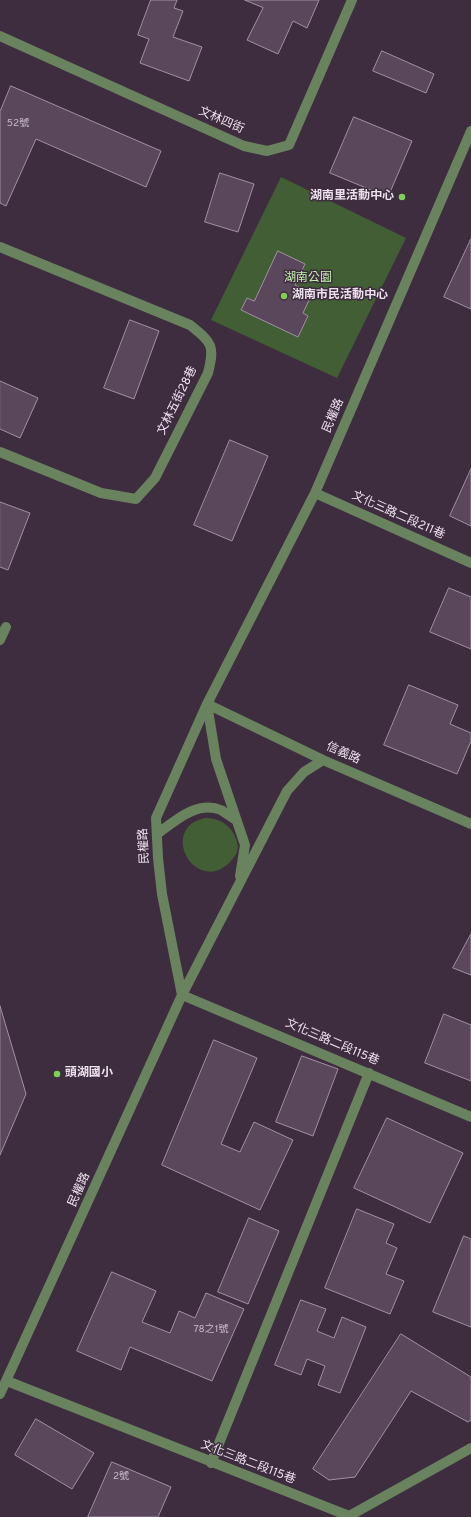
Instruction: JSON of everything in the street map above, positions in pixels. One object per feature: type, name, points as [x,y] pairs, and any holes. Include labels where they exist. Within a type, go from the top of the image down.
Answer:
[{"type":"street","name":"文林四街","points":[[0,36],[244,146],[267,151],[289,145],[352,0]]},
{"type":"street","name":"民權路","points":[[182,995],[162,894],[156,818],[207,704],[315,493],[471,131]]},
{"type":"street","name":"文林五街28巷","points":[[0,247],[190,325],[208,340],[212,355],[208,374],[155,478],[136,499],[101,493],[0,452]]},
{"type":"street","name":"文化三路二段211巷","points":[[315,493],[471,563]]},
{"type":"street","points":[[0,640],[6,627]]},
{"type":"street","name":"民權路","points":[[207,704],[216,759],[245,845],[238,888]]},
{"type":"street","name":"信義路","points":[[207,704],[323,760],[471,824]]},
{"type":"street","name":"民權路","points":[[0,1394],[182,995],[287,791],[304,772],[323,760]]},
{"type":"street","points":[[157,834],[177,819],[198,807],[220,810],[236,820]]},
{"type":"street","name":"文化三路二段115巷","points":[[182,995],[471,1117]]},
{"type":"street","points":[[211,1463],[369,1073]]},
{"type":"street","name":"文化三路二段115巷","points":[[7,1381],[349,1517],[471,1448]]},
{"type":"green space","name":"湖南公園","points":[[281,177],[406,238],[337,378],[211,320]]},
{"type":"green space","points":[[205,818],[218,820],[229,827],[235,836],[238,847],[235,856],[224,867],[212,872],[201,870],[192,864],[186,855],[183,844],[184,834],[191,824]]},
{"type":"building","points":[[151,0],[177,0],[174,8],[183,11],[173,37],[202,47],[189,81],[140,63],[149,39],[138,35]]},
{"type":"building","points":[[245,0],[319,0],[307,28],[293,21],[278,54],[247,40],[263,8]]},
{"type":"building","points":[[382,51],[434,74],[426,93],[373,71]]},
{"type":"building","points":[[11,86],[161,151],[146,187],[36,139],[6,206],[0,203],[0,112]]},
{"type":"building","points":[[354,117],[412,141],[388,197],[330,173]]},
{"type":"building","points":[[220,173],[254,184],[238,232],[205,222]]},
{"type":"building","points":[[471,239],[471,309],[444,297]]},
{"type":"building","name":"湖南市民活動中心","points":[[278,251],[305,264],[295,285],[312,294],[303,313],[308,316],[298,337],[241,310],[247,298],[254,301]]},
{"type":"building","points":[[130,320],[159,331],[134,399],[104,388]]},
{"type":"building","points":[[0,381],[38,398],[20,438],[0,429]]},
{"type":"building","points":[[230,440],[268,456],[232,541],[194,525]]},
{"type":"building","points":[[471,469],[471,526],[450,516]]},
{"type":"building","points":[[0,502],[30,513],[8,570],[0,567]]},
{"type":"building","points":[[449,588],[471,597],[471,649],[430,632]]},
{"type":"building","points":[[409,685],[458,705],[450,724],[471,733],[471,741],[457,774],[384,745]]},
{"type":"building","points":[[471,934],[471,975],[453,968]]},
{"type":"building","points":[[0,1006],[26,1094],[0,1155]]},
{"type":"building","points":[[444,1014],[471,1025],[471,1081],[425,1063]]},
{"type":"building","points":[[214,1040],[257,1058],[221,1144],[240,1152],[254,1122],[293,1140],[260,1210],[162,1165]]},
{"type":"building","points":[[302,1056],[338,1069],[313,1136],[276,1122]]},
{"type":"building","points":[[387,1118],[463,1153],[430,1223],[354,1188]]},
{"type":"building","points":[[357,1209],[394,1224],[386,1243],[397,1248],[386,1274],[404,1281],[390,1314],[325,1288]]},
{"type":"building","points":[[249,1218],[279,1231],[248,1304],[218,1292]]},
{"type":"building","points":[[464,1236],[471,1239],[471,1327],[433,1312]]},
{"type":"building","points":[[112,1272],[156,1291],[142,1322],[170,1333],[179,1311],[195,1318],[206,1293],[244,1309],[212,1381],[130,1347],[121,1370],[77,1351]]},
{"type":"building","points":[[301,1300],[326,1309],[317,1331],[334,1338],[342,1317],[366,1327],[340,1393],[318,1385],[325,1366],[307,1359],[301,1375],[275,1365]]},
{"type":"building","points":[[401,1334],[471,1377],[471,1420],[468,1422],[411,1391],[355,1477],[329,1480],[313,1469]]},
{"type":"building","points":[[36,1419],[94,1453],[72,1489],[15,1455]]},
{"type":"building","points":[[112,1462],[171,1487],[158,1517],[88,1517]]},
{"type":"place","name":"湖南里活動中心","points":[[402,197]]},
{"type":"place","name":"湖南市民活動中心","points":[[284,296]]},
{"type":"place","name":"頭湖國小","points":[[57,1074]]}]
